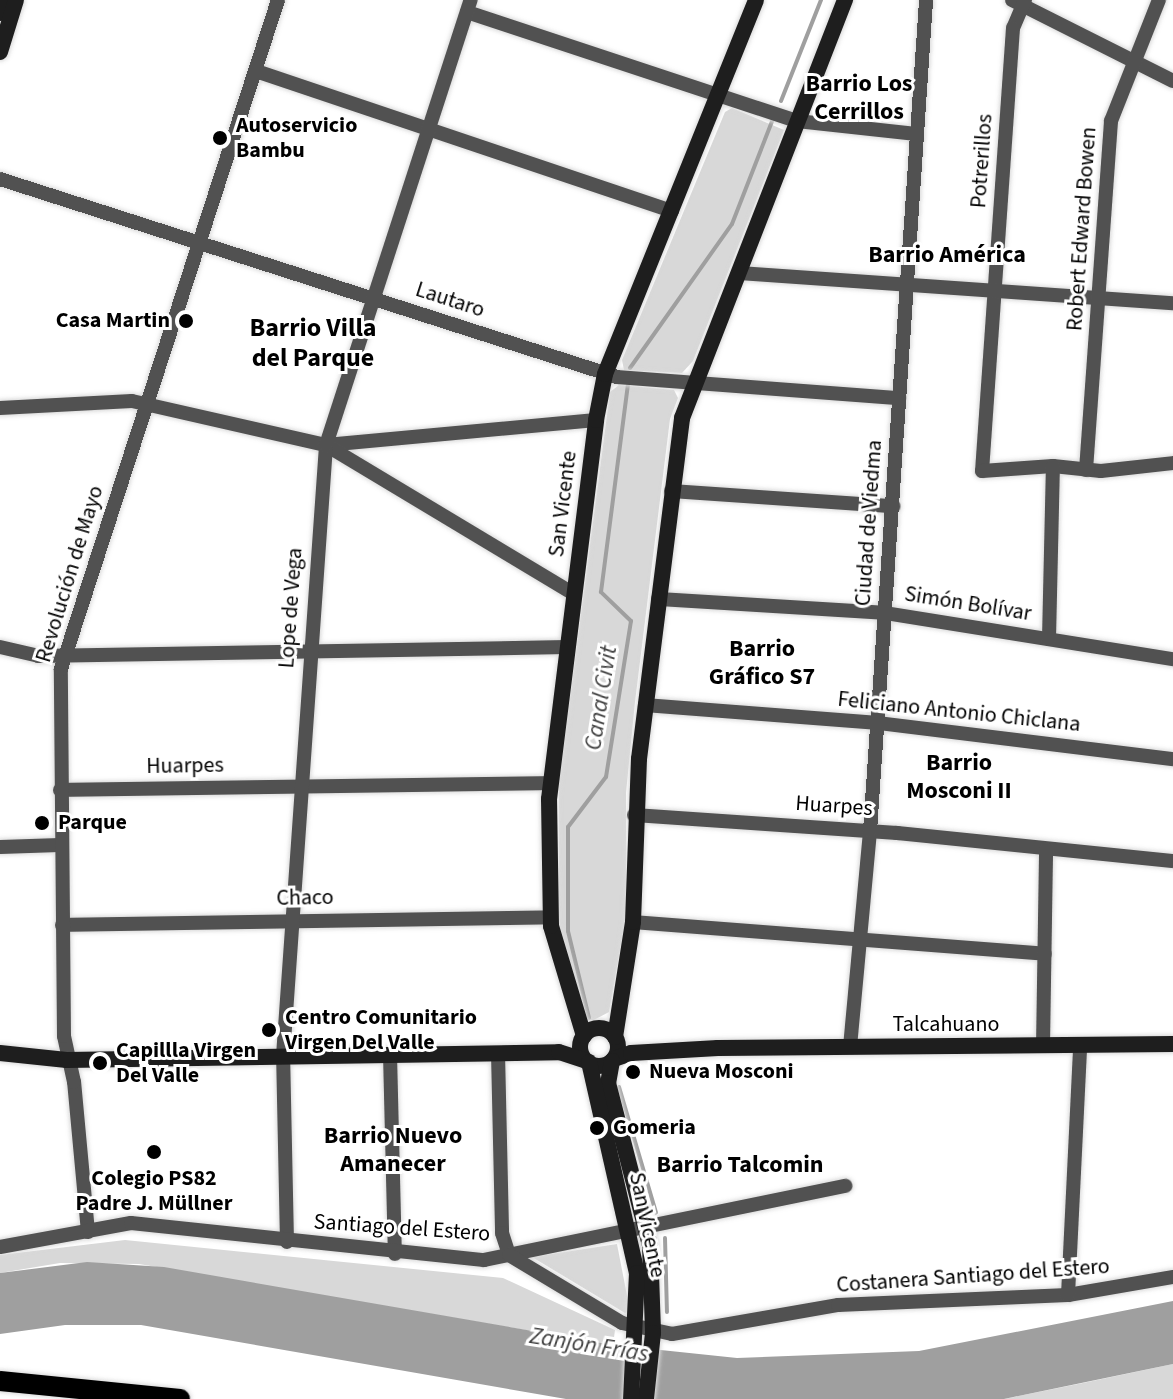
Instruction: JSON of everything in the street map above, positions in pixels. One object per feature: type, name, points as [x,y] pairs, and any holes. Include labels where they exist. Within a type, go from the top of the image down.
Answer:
[{"type":"main road","points":[[0,13],[4,0]]},
{"type":"main road","points":[[0,52],[16,0]]},
{"type":"main road","name":"San Vicente","points":[[583,1038],[550,917],[550,783],[596,420],[605,374],[756,0]]},
{"type":"main road","points":[[0,1053],[67,1060],[559,1052],[601,1066],[613,1060],[633,922],[634,815],[645,705],[681,423],[845,0]]},
{"type":"main road","points":[[559,1052],[600,1028],[616,1039]]},
{"type":"main road","points":[[583,1038],[588,1062]]},
{"type":"main road","name":"Talcahuano","points":[[616,1039],[718,1048]]},
{"type":"main road","name":"Talcahuano","points":[[613,1060],[631,1053],[718,1048],[1173,1044]]},
{"type":"main road","name":"San Vicente","points":[[613,1060],[608,1083],[647,1227],[646,1399]]},
{"type":"main road","name":"San Vicente","points":[[588,1062],[629,1231],[638,1286],[644,1340],[631,1399]]},
{"type":"main road","points":[[0,1384],[30,1384],[180,1399]]},
{"type":"street","name":"Revolución de Mayo","points":[[88,1232],[67,1060],[60,845],[59,683],[65,655],[278,0]]},
{"type":"street","name":"Ciudad de Viedma","points":[[850,1047],[878,723],[926,0]]},
{"type":"street","name":"Robert Edward Bowen","points":[[1086,470],[1111,121],[1159,0]]},
{"type":"street","points":[[1019,2],[1173,81]]},
{"type":"street","name":"Potrerillos","points":[[1019,2],[1013,28],[982,471],[1053,466]]},
{"type":"street","points":[[469,6],[797,121],[916,134]]},
{"type":"street","name":"Lope de Vega","points":[[287,1242],[283,1056],[299,786],[326,445],[469,6]]},
{"type":"street","points":[[256,71],[672,211]]},
{"type":"street","name":"Lautaro","points":[[0,179],[605,374],[899,398]]},
{"type":"street","points":[[739,273],[1173,303]]},
{"type":"street","points":[[0,408],[147,404],[326,445],[574,594]]},
{"type":"street","points":[[326,445],[596,420]]},
{"type":"street","points":[[1049,639],[1053,466],[1086,470],[1173,463]]},
{"type":"street","points":[[671,491],[893,506]]},
{"type":"street","name":"Simón Bolívar","points":[[658,599],[885,613],[1173,659]]},
{"type":"street","points":[[0,647],[65,655],[567,647]]},
{"type":"street","name":"Feliciano Antonio Chiclana","points":[[645,705],[878,723],[1173,759]]},
{"type":"street","name":"Huarpes","points":[[60,790],[550,783]]},
{"type":"street","name":"Huarpes","points":[[634,815],[870,831],[1173,861]]},
{"type":"street","points":[[0,847],[60,845]]},
{"type":"street","points":[[1043,1046],[1046,849]]},
{"type":"street","name":"Chaco","points":[[62,925],[550,917]]},
{"type":"street","points":[[633,922],[1045,954]]},
{"type":"street","points":[[1068,1295],[1080,1046]]},
{"type":"street","points":[[498,1053],[502,1233],[509,1255],[644,1340]]},
{"type":"street","points":[[390,1054],[395,1254]]},
{"type":"street","name":"Santiago del Estero","points":[[0,1247],[131,1223],[395,1254],[476,1260],[845,1186]]},
{"type":"street","name":"Costanera Santiago del Estero","points":[[644,1340],[729,1328],[838,1305],[1068,1295],[1173,1277]]},
{"type":"shaded area","points":[[732,108],[784,130],[693,361],[682,373],[624,370],[622,360],[725,112]]},
{"type":"shaded area","points":[[619,385],[674,390],[678,398],[670,419],[635,702],[626,793],[626,916],[609,1012],[592,1021],[586,1016],[559,924],[559,783],[610,392]]},
{"type":"shaded area","points":[[125,1240],[503,1278],[615,1330],[613,1345],[139,1264],[60,1263],[0,1273],[0,1255]]},
{"type":"shaded area","points":[[617,1244],[630,1311],[625,1313],[532,1257]]},
{"type":"shaded area","points":[[1173,1364],[1173,1399],[1004,1399],[1083,1383]]},
{"type":"water","name":"Zanjón Frías","points":[[87,1262],[164,1267],[613,1345],[737,1358],[919,1351],[1173,1301],[1173,1364],[1004,1399],[566,1399],[141,1325],[65,1325],[0,1334],[0,1273]]},
{"type":"waterway","name":"Canal Civit","points":[[781,101],[821,0]]},
{"type":"waterway","name":"Canal Civit","points":[[630,368],[732,224],[773,119]]},
{"type":"waterway","name":"Canal Civit","points":[[589,1018],[568,931],[568,827],[606,777],[631,621],[601,592],[628,383]]},
{"type":"waterway","name":"Canal Civit","points":[[619,1087],[656,1213]]},
{"type":"waterway","name":"Canal Civit","points":[[665,1238],[667,1312]]},
{"type":"place","name":"Autoservicio Bambu","points":[[220,138]]},
{"type":"place","name":"Casa Martin","points":[[186,321]]},
{"type":"place","name":"Parque","points":[[42,823]]},
{"type":"place","name":"Centro Comunitario Virgen Del Valle","points":[[269,1030]]},
{"type":"place","name":"Capillla Virgen Del Valle","points":[[100,1063]]},
{"type":"place","name":"Nueva Mosconi","points":[[633,1072]]},
{"type":"place","name":"Gomeria","points":[[597,1128]]},
{"type":"place","name":"Colegio PS82 Padre J. Müllner","points":[[154,1152]]},
{"type":"district","name":"Barrio Los Cerrillos","points":[[859,98]]},
{"type":"district","name":"Barrio América","points":[[947,255]]},
{"type":"district","name":"Barrio Villa del Parque","points":[[313,343]]},
{"type":"district","name":"Barrio Gráfico S7","points":[[762,663]]},
{"type":"district","name":"Barrio Mosconi II","points":[[959,777]]},
{"type":"district","name":"Barrio Nuevo Amanecer","points":[[393,1150]]},
{"type":"district","name":"Barrio Talcomin","points":[[740,1165]]}]
